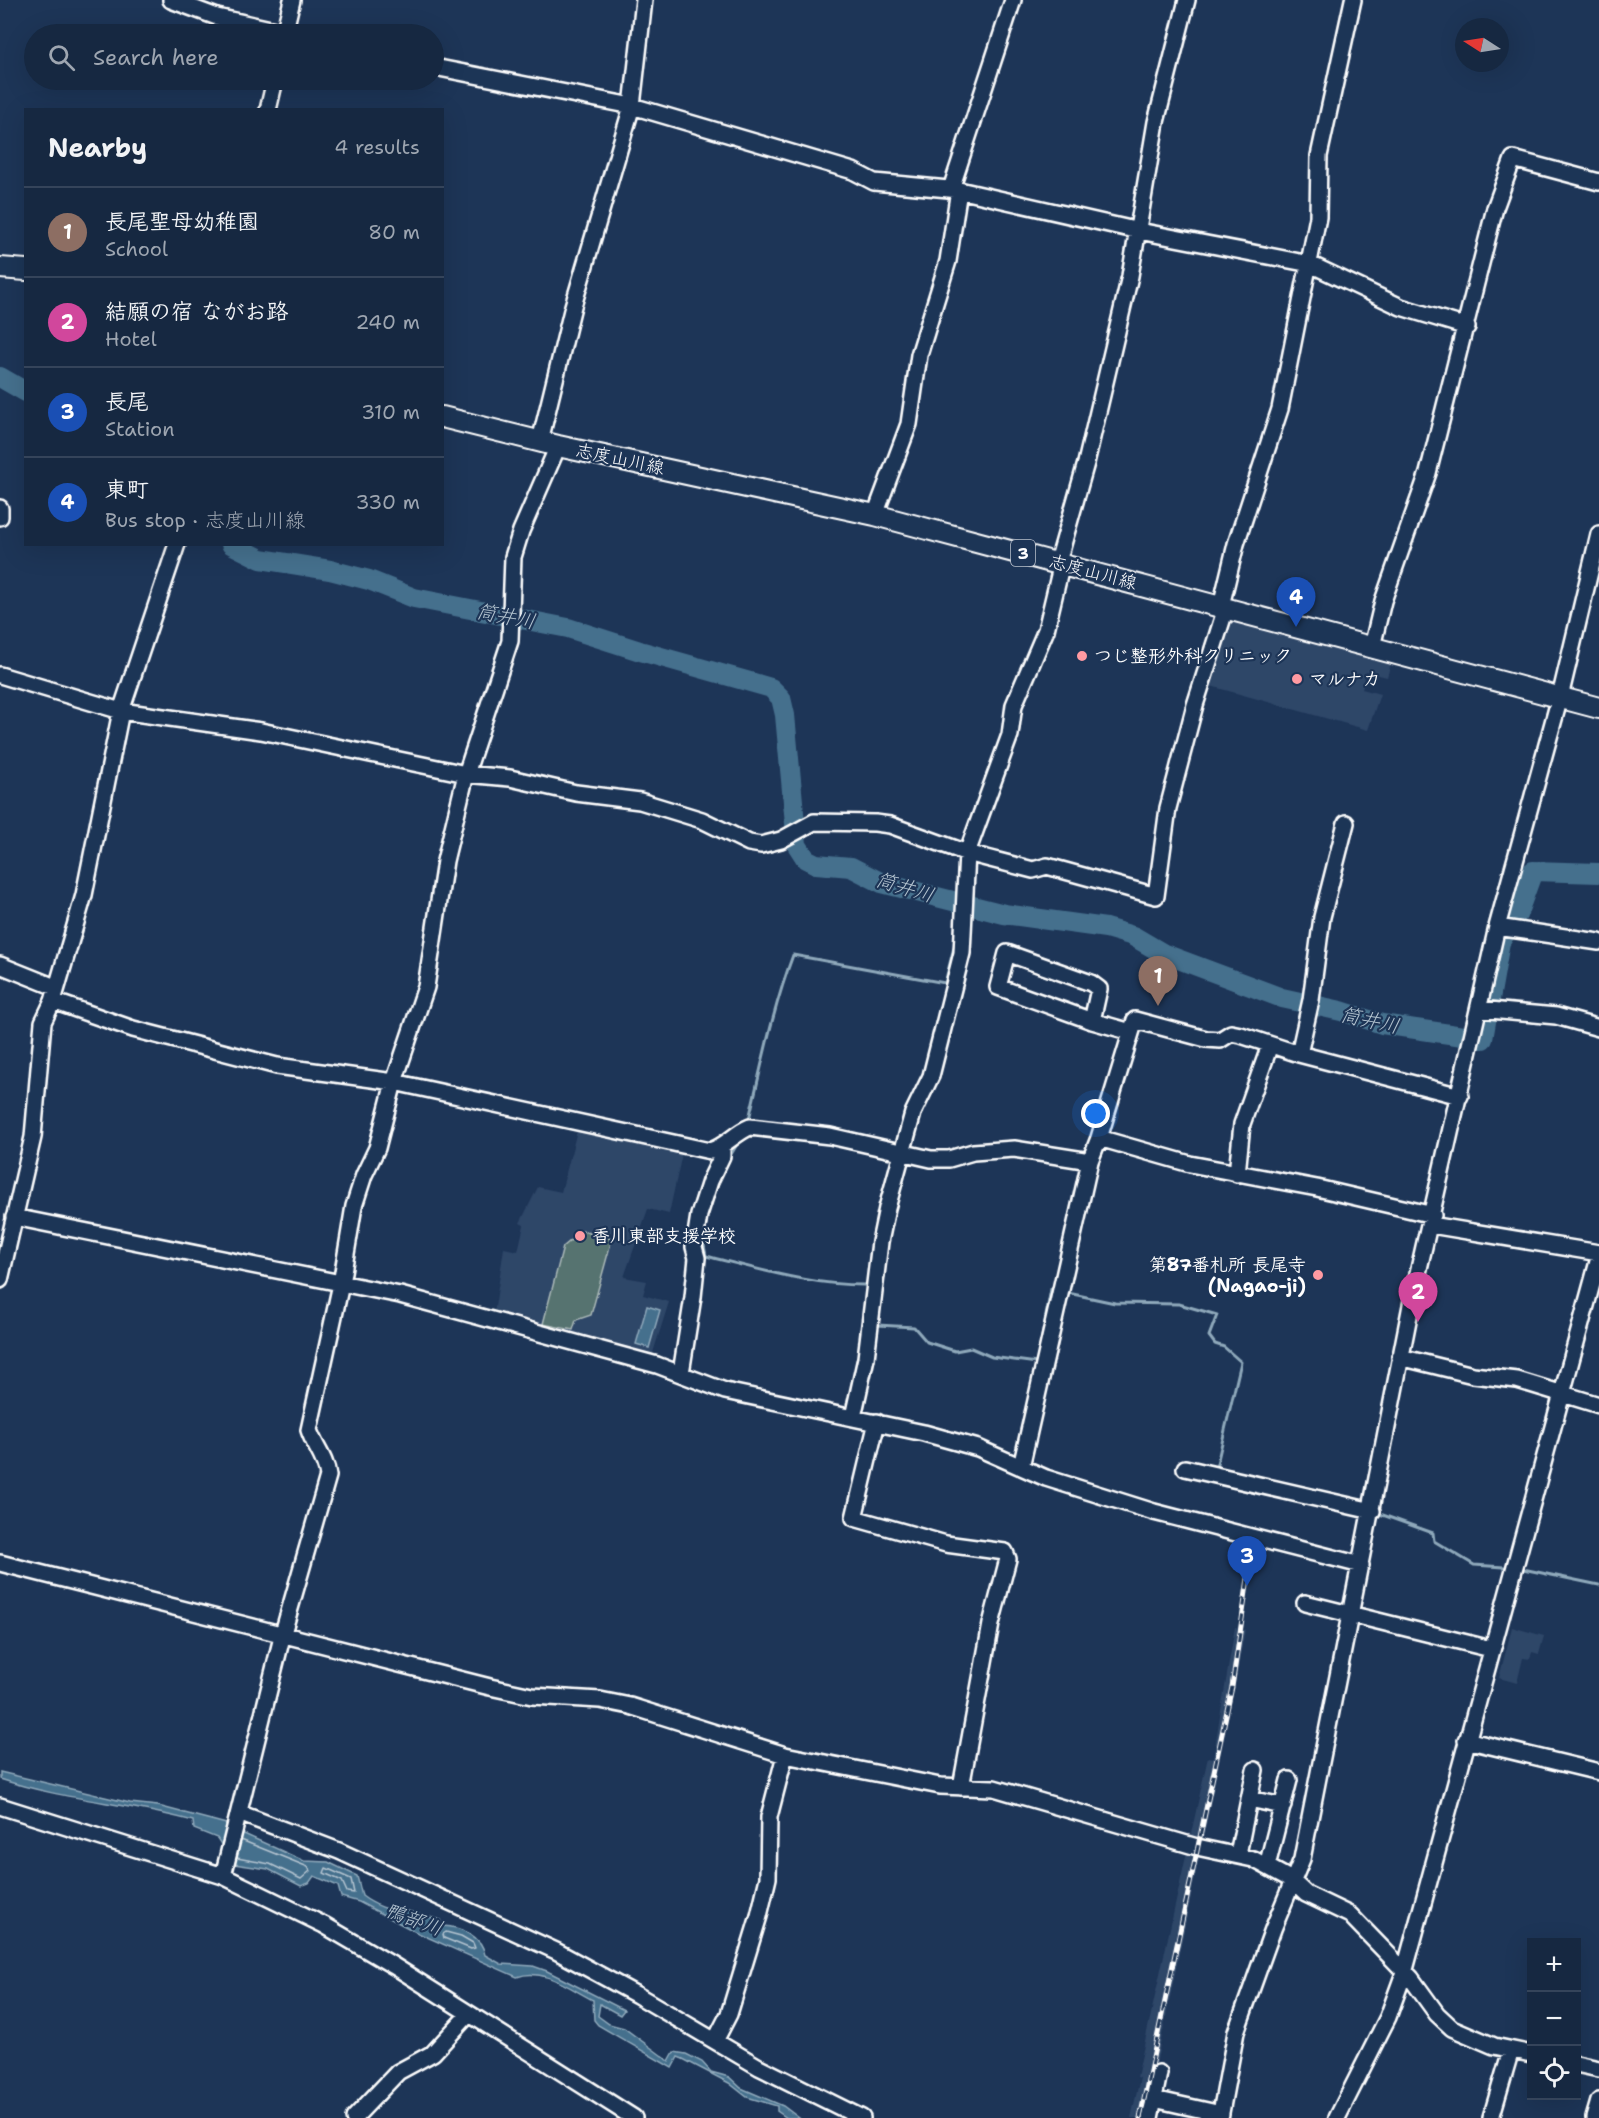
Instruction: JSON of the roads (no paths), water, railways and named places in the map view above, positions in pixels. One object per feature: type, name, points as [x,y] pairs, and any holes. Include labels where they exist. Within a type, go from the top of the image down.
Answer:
[{"type":"main road","points":[[0,268],[24,270]]},
{"type":"main road","name":"志度山川線","points":[[444,418],[549,444],[875,515],[1060,562],[1599,708]]},
{"type":"street","points":[[171,0],[217,17],[246,24]]},
{"type":"street","points":[[288,24],[292,0]]},
{"type":"street","points":[[224,1872],[283,1633],[328,1476],[326,1462],[313,1443],[309,1430],[341,1284],[354,1206],[364,1175],[377,1148],[394,1082],[426,987],[442,879],[466,774],[510,641],[513,557],[549,444],[567,326],[632,106],[644,0]]},
{"type":"street","points":[[875,515],[909,424],[918,355],[948,261],[955,190],[1013,0]]},
{"type":"street","points":[[854,1417],[867,1348],[880,1242],[913,1113],[931,1076],[964,933],[967,853],[1011,735],[1014,705],[1046,630],[1060,562],[1086,463],[1139,231],[1156,122],[1187,0]]},
{"type":"street","points":[[0,675],[122,711],[261,731],[466,774],[510,778],[576,793],[649,803],[702,820],[749,843],[761,845],[826,820],[883,824],[967,853],[1033,870],[1047,866],[1156,896],[1168,808],[1224,607],[1236,544],[1280,409],[1318,217],[1319,156],[1353,0]]},
{"type":"street","points":[[444,69],[632,106],[853,171],[874,182],[955,190],[1139,231],[1310,264],[1401,307],[1467,327]]},
{"type":"street","points":[[268,108],[273,90]]},
{"type":"street","points":[[1372,647],[1383,601],[1428,473],[1467,327],[1495,208],[1514,159],[1599,182]]},
{"type":"street","points":[[0,508],[0,517]]},
{"type":"street","points":[[1154,2099],[1220,2116],[1236,2032],[1273,1929],[1294,1883],[1302,1858],[1372,1510],[1400,1357],[1472,1034],[1487,1010],[1497,927],[1560,697],[1599,534]]},
{"type":"street","points":[[0,1280],[33,1137],[43,1022],[54,994],[94,856],[113,745],[122,711],[176,546]]},
{"type":"street","points":[[1299,1054],[1311,1005],[1322,917],[1346,823]]},
{"type":"street","points":[[1497,927],[1599,942]]},
{"type":"street","points":[[1092,1021],[1099,989],[1091,983],[1007,953],[998,987],[1092,1021],[1131,1032]]},
{"type":"street","points":[[0,965],[54,994],[133,1029],[277,1066],[394,1082],[490,1101],[679,1146],[710,1151],[722,1147],[739,1132],[750,1127],[830,1136],[931,1159],[949,1159],[973,1152],[1014,1149],[1090,1161]]},
{"type":"street","points":[[1487,1010],[1556,1016],[1599,1028]]},
{"type":"street","points":[[1022,1467],[1090,1161],[1135,1020],[1206,1039],[1220,1040],[1231,1033],[1299,1054],[1460,1096]]},
{"type":"street","points":[[1238,1174],[1242,1124],[1270,1045]]},
{"type":"street","points":[[1099,1138],[1190,1164],[1317,1188],[1432,1220],[1599,1253]]},
{"type":"street","points":[[681,1373],[693,1297],[697,1258],[694,1247],[699,1215],[710,1181],[722,1156],[722,1147]]},
{"type":"street","points":[[14,1217],[462,1310],[681,1373],[726,1390],[876,1422],[978,1448],[1073,1488],[1154,1512],[1361,1564]]},
{"type":"street","points":[[1337,2118],[1388,2017],[1404,1973],[1599,1258]]},
{"type":"street","points":[[1400,1357],[1473,1375],[1517,1380],[1599,1405]]},
{"type":"street","points":[[876,1422],[854,1518],[946,1544],[1005,1552],[1008,1559],[991,1624],[961,1787]]},
{"type":"street","points":[[1185,1468],[1372,1510]]},
{"type":"street","points":[[0,1563],[511,1692],[532,1696],[600,1700],[630,1706],[748,1746],[940,1786],[994,1788],[1197,1847],[1238,1854],[1267,1866],[1294,1883],[1306,1894],[1350,1915],[1452,2028],[1472,2039],[1527,2053]]},
{"type":"street","points":[[1305,1604],[1491,1649]]},
{"type":"street","points":[[1466,1740],[1599,1772]]},
{"type":"street","points":[[715,2041],[729,2014],[759,1916],[768,1878],[769,1817],[785,1755]]},
{"type":"street","points":[[1238,1854],[1255,1770]]},
{"type":"street","points":[[1267,1866],[1289,1780]]},
{"type":"street","points":[[1250,1799],[1283,1806]]},
{"type":"street","points":[[0,1806],[224,1872],[324,1925],[393,1966],[634,2118]]},
{"type":"street","points":[[238,1817],[339,1851],[556,1951],[759,2067],[862,2118]]},
{"type":"street","points":[[354,2118],[398,2072],[433,2053],[468,2015]]},
{"type":"street","points":[[1491,2118],[1510,2049]]},
{"type":"street","points":[[1581,2065],[1599,2069]]},
{"type":"street","points":[[1150,2118],[1159,2073]]},
{"type":"street","points":[[1594,2118],[1599,2101]]},
{"type":"water","points":[[647,1306],[660,1310],[649,1348],[636,1344]]},
{"type":"water","name":"鴨部川","points":[[0,1772],[130,1803],[158,1806],[230,1825],[244,1834],[304,1861],[328,1862],[357,1876],[362,1896],[371,1902],[388,1909],[404,1910],[440,1920],[443,1926],[457,1928],[470,1934],[480,1943],[485,1955],[501,1964],[533,1966],[547,1971],[624,2010],[620,2015],[600,2004],[598,2016],[609,2024],[624,2028],[669,2061],[674,2052],[686,2054],[702,2062],[711,2072],[729,2077],[741,2088],[783,2106],[799,2118],[787,2118],[777,2111],[777,2106],[747,2097],[729,2083],[678,2057],[672,2068],[598,2025],[594,2020],[593,2000],[556,1981],[537,1975],[517,1977],[418,1933],[359,1902],[341,1897],[338,1886],[314,1876],[309,1883],[301,1886],[268,1869],[234,1864],[217,1838],[194,1829],[193,1821],[24,1786],[0,1779]]},
{"type":"waterway","name":"筒井川","points":[[0,377],[24,391]]},
{"type":"waterway","name":"筒井川","points":[[235,546],[261,559],[330,570],[369,580],[414,598],[568,628],[771,688],[781,698],[785,715],[797,845],[806,859],[816,864],[851,867],[882,883],[1004,914],[1106,928],[1133,936],[1162,953],[1282,998],[1341,1011],[1382,1024],[1483,1039],[1500,942],[1517,915],[1533,871],[1599,873]]},
{"type":"waterway","points":[[956,900],[957,916]]},
{"type":"waterway","points":[[749,1119],[763,1057],[793,955],[945,983],[955,943]]},
{"type":"waterway","points":[[727,1161],[739,1141]]},
{"type":"waterway","points":[[703,1240],[706,1256],[807,1280],[868,1285]]},
{"type":"waterway","points":[[880,1307],[882,1289]]},
{"type":"waterway","points":[[877,1322],[877,1325],[914,1327],[927,1342],[955,1351],[971,1348],[992,1357],[1037,1363],[1051,1289]]},
{"type":"waterway","points":[[1068,1293],[1115,1303],[1179,1304],[1217,1315],[1209,1336],[1215,1344],[1224,1347],[1241,1362],[1216,1468]]},
{"type":"waterway","points":[[1258,1477],[1333,1495]]},
{"type":"waterway","points":[[1380,1514],[1433,1533],[1434,1541],[1474,1565],[1504,1567]]},
{"type":"waterway","points":[[1523,1569],[1599,1585]]},
{"type":"railway","points":[[1140,2118],[1232,1687],[1252,1551]]},
{"type":"place","name":"東町","points":[[1296,627]]},
{"type":"place","name":"つじ整形外科クリニック","points":[[1082,656]]},
{"type":"place","name":"マルナカ","points":[[1297,679]]},
{"type":"place","name":"長尾聖母幼稚園","points":[[1158,1006]]},
{"type":"place","name":"香川東部支援学校","points":[[580,1236]]},
{"type":"place","name":"第87番札所 長尾寺 (Nagao-ji)","points":[[1318,1275]]},
{"type":"place","name":"結願の宿 ながお路","points":[[1418,1322]]},
{"type":"place","name":"長尾","points":[[1247,1586]]}]
